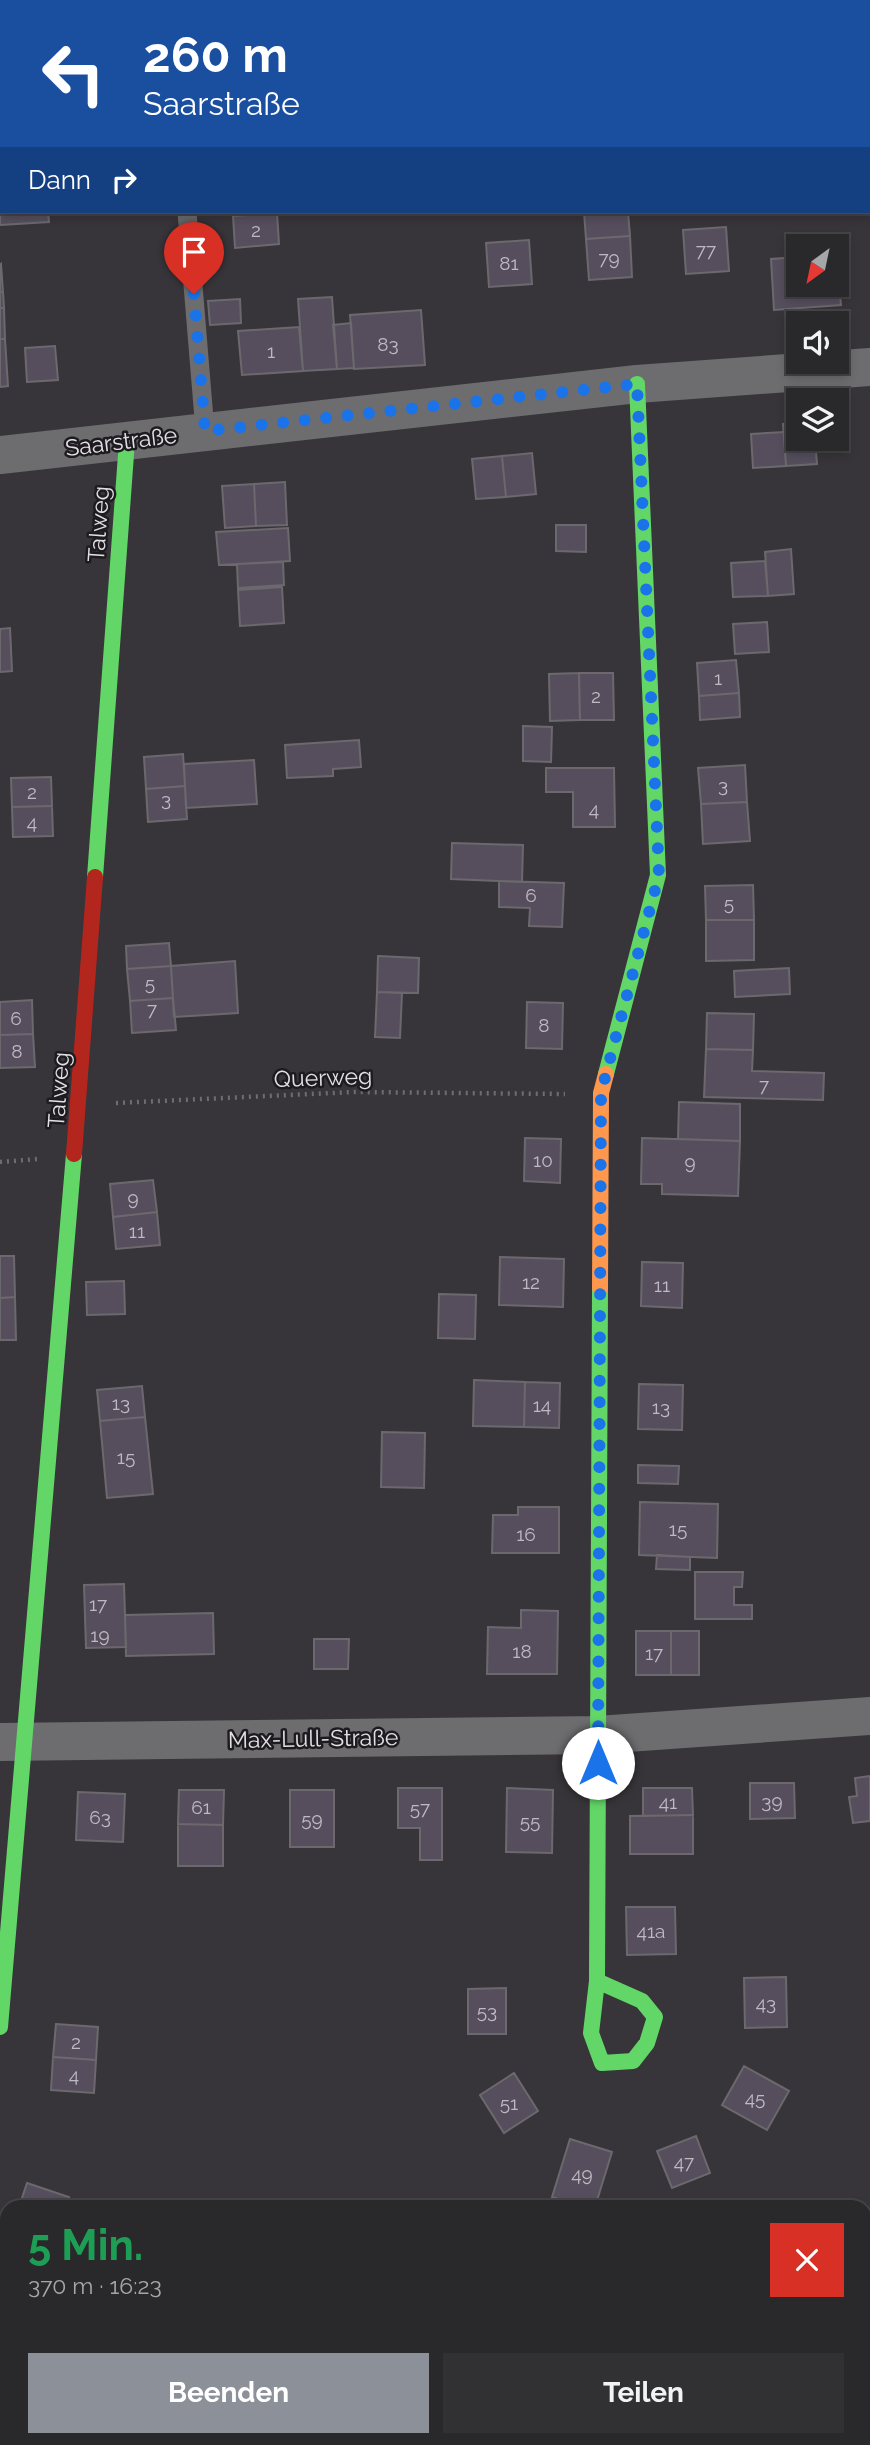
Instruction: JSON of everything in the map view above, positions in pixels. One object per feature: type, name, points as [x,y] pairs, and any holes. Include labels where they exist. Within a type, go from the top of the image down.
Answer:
[{"type":"street","name":"Saarstraße","points":[[0,455],[637,384],[870,367]]},
{"type":"street","points":[[597,1981],[645,2002],[654,2014],[654,2037],[633,2061],[602,2063],[592,2047],[590,2029],[597,1981],[601,1093],[659,875],[637,384]]},
{"type":"street","name":"Talweg","points":[[0,2027],[14,1742],[80,1105],[127,441]]},
{"type":"street","name":"Max-Lull-Straße","points":[[14,1742],[598,1735],[870,1716]]},
{"type":"lane","points":[[187,214],[205,431]]},
{"type":"path","name":"Querweg","points":[[80,1105],[354,1093],[568,1094]]},
{"type":"building","points":[[0,214],[48,214],[49,222],[0,225]]},
{"type":"building","points":[[277,214],[279,244],[235,248],[233,216]]},
{"type":"building","points":[[584,214],[628,214],[630,236],[586,239]]},
{"type":"building","points":[[726,227],[729,271],[686,274],[683,230]]},
{"type":"building","points":[[630,236],[632,277],[589,280],[586,239]]},
{"type":"building","points":[[529,240],[532,284],[489,287],[486,243]]},
{"type":"building","points":[[786,258],[786,298],[840,298],[841,305],[774,310],[771,259]]},
{"type":"building","points":[[1,264],[3,292],[0,292]]},
{"type":"building","points":[[0,292],[3,292],[4,308],[0,308]]},
{"type":"building","points":[[332,297],[337,369],[303,371],[298,299]]},
{"type":"building","points":[[240,299],[241,323],[210,325],[208,301]]},
{"type":"building","points":[[0,308],[4,308],[5,339],[0,339]]},
{"type":"building","points":[[421,310],[425,365],[354,369],[350,315]]},
{"type":"building","points":[[351,323],[354,368],[337,369],[333,325]]},
{"type":"building","points":[[299,327],[303,371],[242,375],[238,331]]},
{"type":"building","points":[[0,339],[5,339],[8,386],[0,387]]},
{"type":"building","points":[[55,346],[58,380],[27,382],[25,348]]},
{"type":"building","points":[[783,424],[786,424],[786,451],[816,451],[817,464],[786,466]]},
{"type":"building","points":[[784,432],[786,466],[753,468],[751,434]]},
{"type":"building","points":[[532,453],[536,494],[506,497],[502,456]]},
{"type":"building","points":[[502,456],[506,497],[476,499],[472,459]]},
{"type":"building","points":[[285,482],[287,525],[256,526],[254,484]]},
{"type":"building","points":[[254,484],[256,526],[225,528],[222,486]]},
{"type":"building","points":[[556,525],[586,525],[586,552],[556,551]]},
{"type":"building","points":[[288,528],[290,561],[219,565],[216,532]]},
{"type":"building","points":[[791,549],[794,594],[768,596],[765,552]]},
{"type":"building","points":[[765,561],[768,596],[733,597],[731,563]]},
{"type":"building","points":[[283,562],[284,585],[238,588],[237,564]]},
{"type":"building","points":[[282,587],[284,623],[240,626],[238,590]]},
{"type":"building","points":[[767,622],[769,652],[735,654],[733,624]]},
{"type":"building","points":[[10,628],[12,671],[0,672],[0,629]]},
{"type":"building","points":[[736,660],[739,693],[699,696],[697,663]]},
{"type":"building","points":[[579,673],[580,720],[550,721],[549,674]]},
{"type":"building","points":[[579,673],[613,673],[614,720],[580,720]]},
{"type":"building","points":[[739,693],[740,717],[700,720],[699,696]]},
{"type":"building","points":[[523,726],[552,727],[551,762],[523,761]]},
{"type":"building","points":[[359,740],[361,767],[333,769],[333,776],[287,778],[285,745]]},
{"type":"building","points":[[183,754],[185,786],[146,789],[144,757]]},
{"type":"building","points":[[254,760],[257,804],[186,808],[184,764]]},
{"type":"building","points":[[745,765],[747,802],[701,804],[698,768]]},
{"type":"building","points":[[546,768],[614,768],[615,827],[573,827],[573,792],[546,792]]},
{"type":"building","points":[[51,777],[52,806],[12,807],[11,778]]},
{"type":"building","points":[[185,786],[187,819],[148,822],[146,789]]},
{"type":"building","points":[[747,802],[750,841],[703,844],[701,804]]},
{"type":"building","points":[[52,806],[53,836],[13,837],[12,807]]},
{"type":"building","points":[[452,843],[523,845],[522,882],[451,879]]},
{"type":"building","points":[[499,881],[564,883],[562,927],[529,926],[530,908],[499,907]]},
{"type":"building","points":[[753,885],[754,920],[706,920],[705,886]]},
{"type":"building","points":[[706,920],[754,920],[754,960],[706,961]]},
{"type":"building","points":[[169,943],[171,966],[127,969],[126,946]]},
{"type":"building","points":[[378,956],[419,958],[418,993],[377,992]]},
{"type":"building","points":[[235,961],[238,1013],[174,1017],[171,966]]},
{"type":"building","points":[[171,966],[173,998],[130,1001],[127,969]]},
{"type":"building","points":[[789,968],[790,994],[735,997],[734,971]]},
{"type":"building","points":[[377,992],[402,993],[400,1038],[375,1037]]},
{"type":"building","points":[[173,998],[176,1030],[132,1033],[130,1001]]},
{"type":"building","points":[[32,1000],[33,1034],[0,1035],[0,1002]]},
{"type":"building","points":[[527,1002],[563,1003],[562,1049],[526,1048]]},
{"type":"building","points":[[707,1013],[754,1014],[753,1050],[706,1049]]},
{"type":"building","points":[[33,1034],[35,1067],[0,1068],[0,1035]]},
{"type":"building","points":[[706,1049],[753,1050],[752,1071],[824,1073],[823,1100],[704,1097]]},
{"type":"building","points":[[679,1102],[740,1104],[740,1141],[678,1139]]},
{"type":"building","points":[[525,1138],[561,1139],[560,1183],[524,1181]]},
{"type":"building","points":[[642,1138],[740,1141],[738,1196],[662,1194],[662,1184],[641,1184]]},
{"type":"building","points":[[153,1180],[157,1212],[113,1217],[110,1184]]},
{"type":"building","points":[[157,1212],[160,1245],[116,1249],[113,1217]]},
{"type":"building","points":[[0,1256],[14,1256],[15,1297],[0,1298]]},
{"type":"building","points":[[500,1257],[564,1259],[563,1307],[499,1305]]},
{"type":"building","points":[[642,1262],[683,1263],[682,1308],[641,1306]]},
{"type":"building","points":[[124,1281],[125,1314],[87,1315],[86,1282]]},
{"type":"building","points":[[439,1294],[476,1295],[475,1339],[438,1338]]},
{"type":"building","points":[[15,1297],[16,1340],[0,1340],[0,1298]]},
{"type":"building","points":[[474,1380],[525,1382],[524,1427],[473,1426]]},
{"type":"building","points":[[525,1382],[560,1383],[559,1428],[524,1427]]},
{"type":"building","points":[[639,1384],[683,1385],[682,1430],[638,1429]]},
{"type":"building","points":[[142,1386],[145,1417],[100,1421],[97,1390]]},
{"type":"building","points":[[145,1417],[153,1494],[107,1498],[100,1421]]},
{"type":"building","points":[[382,1432],[425,1433],[424,1488],[381,1487]]},
{"type":"building","points":[[638,1465],[679,1466],[678,1484],[638,1483]]},
{"type":"building","points":[[640,1502],[718,1504],[717,1558],[639,1555]]},
{"type":"building","points":[[518,1507],[559,1507],[559,1553],[492,1553],[493,1515],[518,1515]]},
{"type":"building","points":[[657,1555],[690,1557],[690,1570],[656,1569]]},
{"type":"building","points":[[695,1572],[743,1572],[742,1587],[734,1587],[734,1605],[752,1605],[752,1619],[695,1619]]},
{"type":"building","points":[[124,1584],[126,1647],[86,1648],[84,1585]]},
{"type":"building","points":[[521,1610],[558,1611],[557,1674],[487,1674],[488,1627],[521,1628]]},
{"type":"building","points":[[213,1613],[214,1654],[126,1656],[125,1615]]},
{"type":"building","points":[[636,1631],[671,1631],[671,1675],[636,1675]]},
{"type":"building","points":[[671,1631],[699,1631],[699,1675],[671,1675]]},
{"type":"building","points":[[314,1639],[349,1639],[348,1669],[314,1669]]},
{"type":"building","points":[[870,1776],[870,1821],[853,1823],[849,1797],[857,1796],[855,1778]]},
{"type":"building","points":[[750,1783],[794,1783],[795,1818],[750,1819]]},
{"type":"building","points":[[398,1788],[442,1788],[442,1860],[420,1860],[420,1828],[398,1828]]},
{"type":"building","points":[[507,1788],[553,1790],[552,1853],[506,1852]]},
{"type":"building","points":[[643,1788],[692,1788],[693,1815],[643,1816]]},
{"type":"building","points":[[179,1790],[224,1790],[223,1825],[178,1824]]},
{"type":"building","points":[[290,1790],[334,1790],[334,1847],[290,1847]]},
{"type":"building","points":[[78,1792],[125,1794],[123,1842],[76,1840]]},
{"type":"building","points":[[693,1815],[693,1854],[630,1854],[630,1816]]},
{"type":"building","points":[[178,1824],[223,1825],[223,1866],[178,1866]]},
{"type":"building","points":[[626,1907],[675,1907],[676,1954],[627,1955]]},
{"type":"building","points":[[786,1977],[787,2027],[745,2028],[744,1978]]},
{"type":"building","points":[[506,1988],[506,2034],[468,2034],[468,1989]]},
{"type":"building","points":[[56,2024],[98,2027],[96,2060],[53,2057]]},
{"type":"building","points":[[53,2057],[96,2060],[94,2093],[51,2090]]},
{"type":"building","points":[[744,2066],[789,2091],[767,2130],[722,2105]]},
{"type":"building","points":[[514,2073],[538,2111],[504,2133],[480,2095]]},
{"type":"building","points":[[696,2136],[710,2173],[672,2188],[657,2151]]},
{"type":"building","points":[[570,2139],[612,2152],[597,2200],[561,2200],[552,2197]]},
{"type":"building","points":[[27,2183],[69,2197],[68,2200],[21,2200]]},
{"type":"traffic: fast","points":[[606,1074],[658,875],[637,384]]},
{"type":"traffic: fast","points":[[95,877],[127,441]]},
{"type":"traffic: fast","points":[[0,2027],[74,1154]]},
{"type":"traffic: fast","points":[[597,1981],[642,2001],[655,2017],[647,2043],[633,2061],[602,2063],[591,2033],[597,1981],[600,1288]]},
{"type":"traffic: slow","points":[[600,1288],[601,1093],[606,1074]]},
{"type":"traffic: jam","points":[[74,1154],[95,877]]},
{"type":"route","points":[[194,294],[205,431],[637,384],[659,875],[601,1093],[598,1763]]}]
